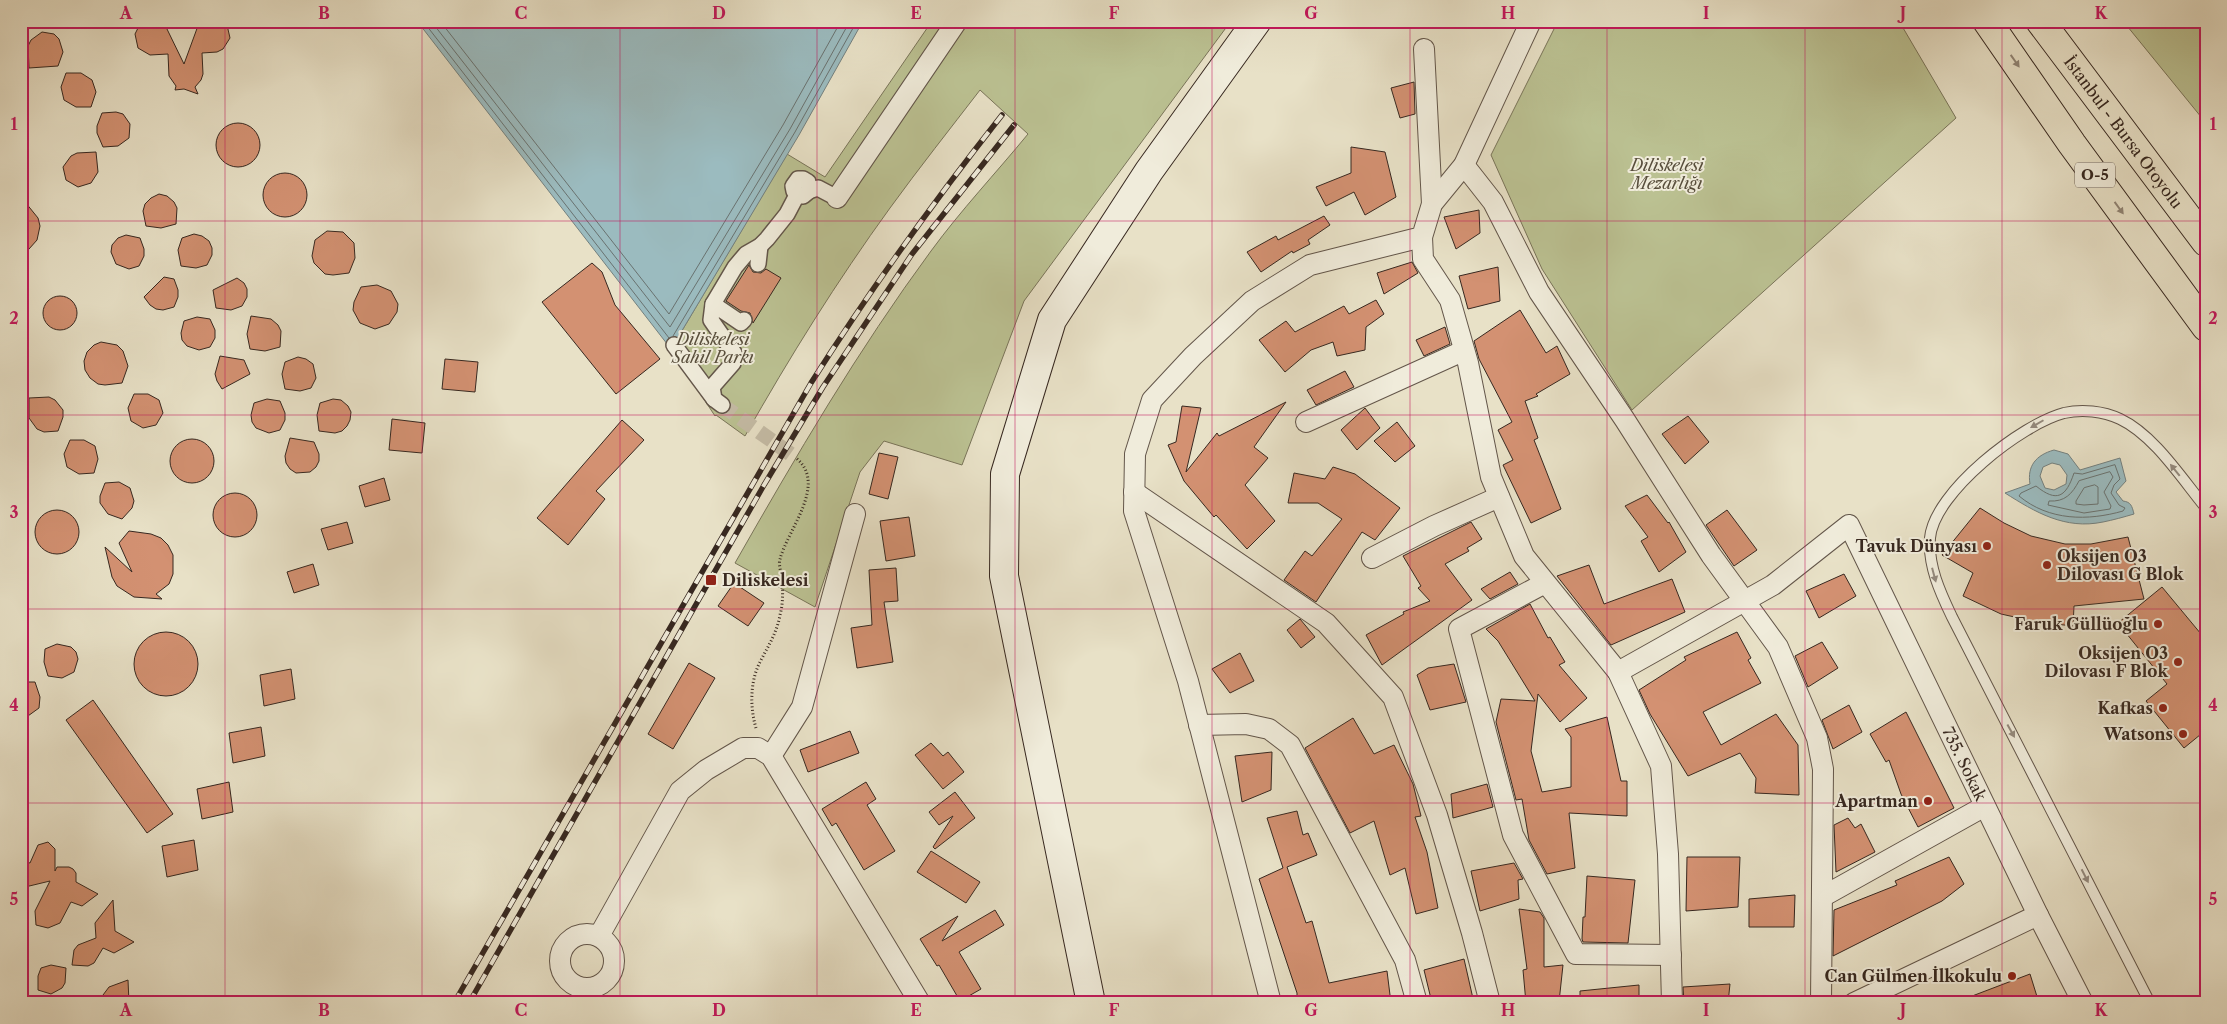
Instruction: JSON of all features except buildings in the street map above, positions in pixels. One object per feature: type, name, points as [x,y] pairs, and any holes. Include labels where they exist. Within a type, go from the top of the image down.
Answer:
[{"type":"highway","name":"O-5","points":[[1987,21],[2072,144],[2206,327]]},
{"type":"highway","name":"İstanbul - Bursa Otoyolu","points":[[2040,21],[2206,242]]},
{"type":"main road","points":[[1091,1003],[1004,576],[1006,474],[1052,320],[1149,171],[1257,21]]},
{"type":"street","points":[[674,345],[718,402],[712,388],[733,363],[734,353],[714,336],[711,320],[713,304],[741,259],[760,246],[788,214],[803,193],[823,189],[837,198],[957,21]]},
{"type":"street","points":[[1432,204],[1464,165],[1531,21]]},
{"type":"street","points":[[1424,49],[1432,204],[1422,237],[1423,259],[1450,300],[1463,351],[1468,363],[1491,477],[1524,556],[1618,672],[1661,766],[1668,854],[1672,1003]]},
{"type":"street","points":[[1464,165],[1493,202],[1539,292],[1626,420],[1711,555],[1778,647],[1817,738],[1823,769],[1821,1003]]},
{"type":"street","points":[[1272,1003],[1188,681],[1134,511],[1135,454],[1152,400],[1193,356],[1252,301],[1310,265],[1422,237]]},
{"type":"street","points":[[758,264],[760,246]]},
{"type":"street","points":[[713,304],[741,323],[744,320]]},
{"type":"street","points":[[1306,422],[1463,351]]},
{"type":"street","points":[[1134,492],[1326,623],[1392,697],[1437,815],[1490,1003]]},
{"type":"street","points":[[1372,558],[1434,526],[1499,497]]},
{"type":"street","points":[[771,756],[802,706],[855,514]]},
{"type":"street","name":"735. Sokak","points":[[1745,600],[1772,585],[1849,525],[2038,915],[2083,1003]]},
{"type":"street","points":[[1545,582],[1460,629],[1513,835],[1576,954],[1671,955]]},
{"type":"street","points":[[1618,672],[1745,600]]},
{"type":"street","points":[[1199,725],[1246,724],[1269,729],[1290,745],[1405,960],[1417,1003]]},
{"type":"street","points":[[599,936],[680,791],[706,770],[743,748],[758,748],[771,756],[920,1003]]},
{"type":"street","points":[[1822,897],[1985,806]]},
{"type":"street","points":[[1854,1003],[2038,915]]},
{"type":"lane","points":[[2150,1003],[1952,617],[1937,583],[1930,559],[1930,536],[1937,515],[1951,495],[1977,468],[2018,436],[2044,420],[2065,413],[2085,410],[2119,418],[2132,426],[2171,465],[2206,508]]},
{"type":"path","points":[[771,756],[757,730],[752,702],[758,667],[778,627],[781,614],[783,596],[779,561],[805,502],[808,487],[806,468],[796,458]]},
{"type":"green space","name":"Diliskelesi Sahil Parkı","points":[[932,21],[954,21],[838,204],[964,21],[1231,21],[1024,301],[962,465],[884,441],[860,472],[815,607],[735,563],[828,404],[878,326],[954,221],[1028,134],[980,90],[901,193],[851,263],[796,349],[745,436],[715,416],[671,349],[787,154],[825,177]]},
{"type":"green space","name":"Diliskelesi Mezarlığı","points":[[1558,21],[1899,21],[1956,118],[1632,410],[1542,269],[1491,155]]},
{"type":"green space","points":[[2123,21],[2206,21],[2206,123]]},
{"type":"water","points":[[417,21],[863,21],[799,135],[671,349]]},
{"type":"water","points":[[2054,450],[2068,454],[2080,470],[2120,458],[2126,481],[2116,492],[2123,501],[2131,505],[2134,514],[2103,522],[2076,524],[2039,513],[2005,493],[2030,484],[2030,472],[2034,462]],"holes":[[[2052,463],[2060,465],[2067,475],[2066,484],[2054,490],[2045,488],[2040,476],[2043,467]]]},
{"type":"tunnel","points":[[722,405],[796,458]]},
{"type":"railway","points":[[454,1003],[811,383],[903,246],[1002,115]]},
{"type":"railway","points":[[469,1003],[764,485],[823,387],[912,254],[1014,125]]},
{"type":"place","name":"Tavuk Dünyası","points":[[1987,546]]},
{"type":"place","name":"Oksijen O3 Dilovası G Blok","points":[[2047,565]]},
{"type":"place","name":"Diliskelesi","points":[[711,580]]},
{"type":"place","name":"Faruk Güllüoğlu","points":[[2158,624]]},
{"type":"place","name":"Oksijen O3 Dilovası F Blok","points":[[2178,662]]},
{"type":"place","name":"Kafkas","points":[[2163,708]]},
{"type":"place","name":"Watsons","points":[[2183,734]]},
{"type":"place","name":"Apartman","points":[[1928,801]]},
{"type":"place","name":"Can Gülmen İlkokulu","points":[[2012,976]]}]
